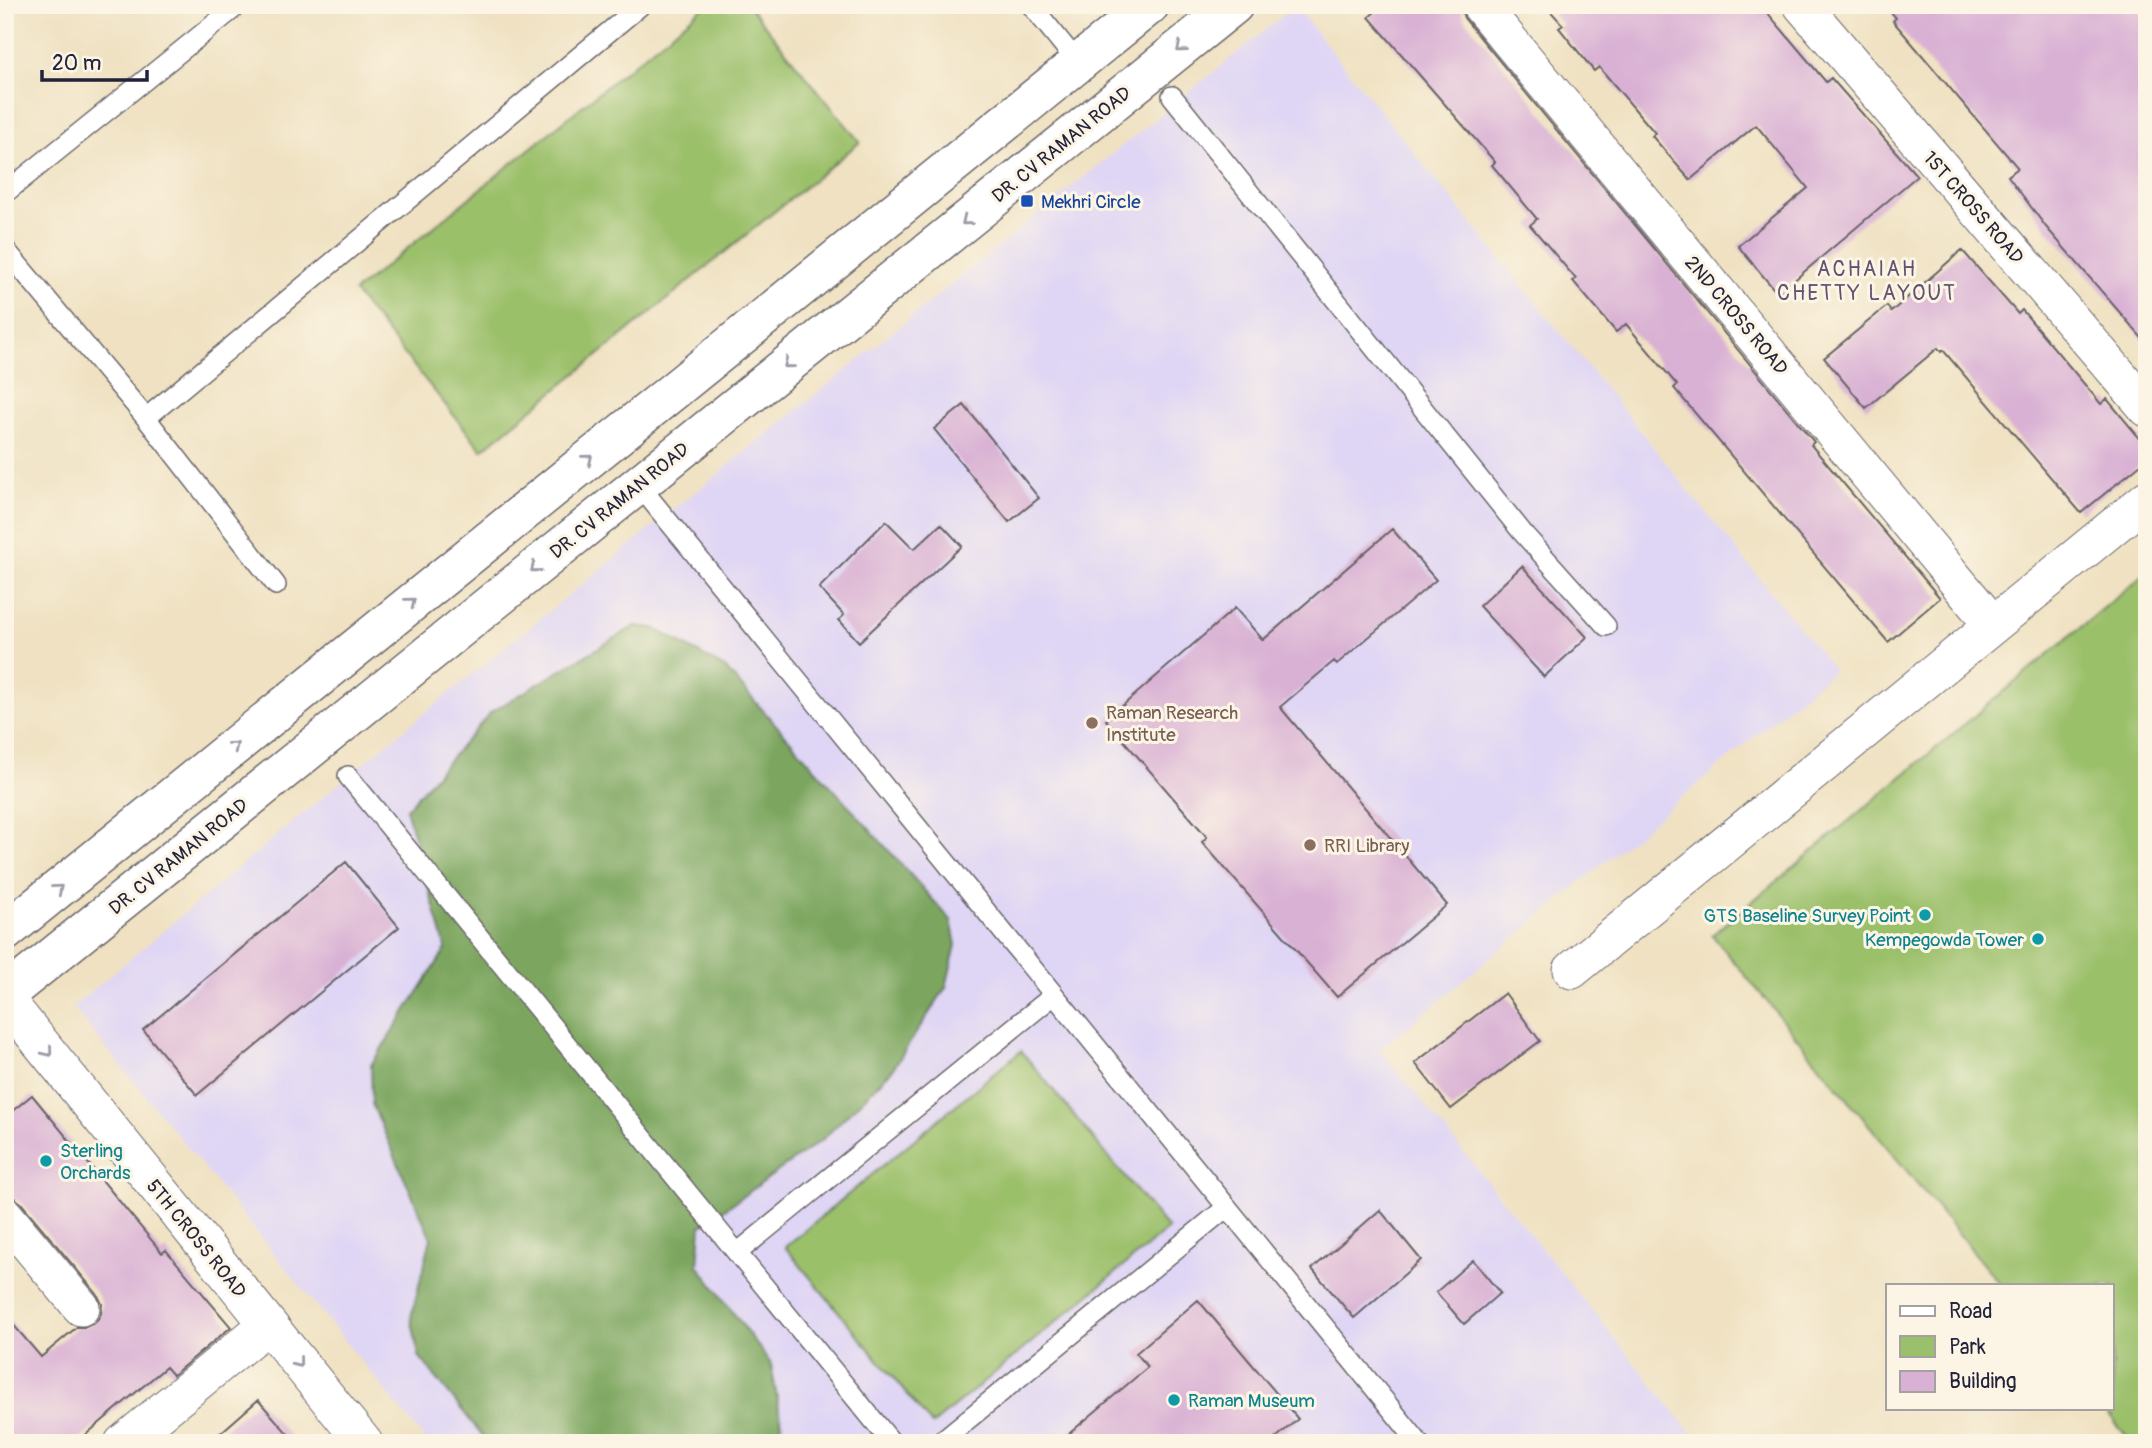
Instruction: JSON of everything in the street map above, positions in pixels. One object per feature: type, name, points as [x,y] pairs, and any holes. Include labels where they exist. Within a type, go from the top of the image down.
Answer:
[{"type":"highway","points":[[5,932],[1150,5]]},
{"type":"highway","name":"DR. CV RAMAN ROAD","points":[[5,997],[1234,5]]},
{"type":"street","name":"2ND CROSS ROAD","points":[[1480,5],[1993,625]]},
{"type":"street","name":"1ST CROSS ROAD","points":[[1802,5],[2147,408]]},
{"type":"street","points":[[1572,970],[2147,499]]},
{"type":"street","name":"5TH CROSS ROAD","points":[[5,997],[364,1443]]},
{"type":"street","points":[[5,1216],[81,1307]]},
{"type":"street","points":[[123,1443],[267,1325]]},
{"type":"lane","points":[[5,193],[238,5]]},
{"type":"lane","points":[[146,418],[641,5]]},
{"type":"lane","points":[[1031,5],[1078,63]]},
{"type":"lane","points":[[1172,96],[1521,533],[1606,626]]},
{"type":"lane","points":[[5,248],[146,418],[276,585]]},
{"type":"lane","points":[[638,484],[1419,1443]]},
{"type":"lane","points":[[348,776],[892,1443]]},
{"type":"lane","points":[[737,1253],[1054,995]]},
{"type":"lane","points":[[939,1443],[1227,1208]]},
{"type":"shaded area","name":"Raman Research Institute","points":[[1295,6],[1834,670],[1380,1050],[1700,1443],[428,1443],[73,1007],[348,776]]},
{"type":"green space","points":[[706,5],[748,5],[860,142],[482,450],[354,292]]},
{"type":"green space","points":[[2147,572],[2147,1443],[2132,1443],[2105,1410],[2114,1410],[2114,1284],[2000,1284],[1712,935]]},
{"type":"green space","points":[[635,626],[654,628],[725,668],[951,920],[956,945],[946,987],[892,1070],[823,1139],[701,1226],[698,1265],[771,1364],[785,1443],[492,1443],[481,1434],[419,1356],[411,1317],[431,1238],[372,1104],[371,1065],[446,949],[406,809],[491,712]]},
{"type":"green space","points":[[1021,1051],[1168,1229],[932,1425],[785,1247]]},
{"type":"building","points":[[1383,5],[1460,5],[1464,18],[1814,442],[1811,445],[1940,598],[1888,642],[1674,388],[1677,385],[1626,324],[1616,332],[1573,281],[1576,279],[1530,225],[1537,219],[1492,165],[1495,162],[1369,17]]},
{"type":"building","points":[[1545,5],[1761,5],[1826,82],[1831,78],[1917,176],[1778,294],[1738,246],[1808,188],[1756,125],[1690,180],[1652,136],[1655,133],[1599,67],[1594,71],[1559,28],[1563,25]]},
{"type":"building","points":[[1885,5],[2147,5],[2147,344],[2046,227],[2008,176],[2018,168],[1893,21],[1896,18]]},
{"type":"building","points":[[1962,250],[2018,314],[2022,310],[2101,404],[2107,399],[2147,447],[2147,459],[2081,513],[1943,350],[1941,352],[1938,348],[1866,408],[1824,358],[1887,306],[1891,312]]},
{"type":"building","points":[[964,405],[1039,498],[1009,522],[934,429]]},
{"type":"building","points":[[886,521],[914,549],[941,524],[962,546],[859,642],[839,620],[844,615],[819,588]]},
{"type":"building","points":[[1392,529],[1436,580],[1337,664],[1334,661],[1280,707],[1447,905],[1337,997],[1202,842],[1207,837],[1106,720],[1235,608],[1263,640]]},
{"type":"building","points":[[1522,566],[1587,637],[1544,677],[1479,606]]},
{"type":"building","points":[[346,862],[399,927],[197,1095],[143,1030]]},
{"type":"building","points":[[1505,993],[1540,1041],[1451,1109],[1415,1063]]},
{"type":"building","points":[[32,1095],[162,1253],[166,1250],[231,1327],[173,1375],[166,1367],[76,1443],[5,1443],[5,1315],[41,1357],[77,1327],[95,1323],[101,1314],[102,1304],[97,1294],[21,1203],[13,1197],[5,1196],[5,1117]]},
{"type":"building","points":[[1380,1210],[1421,1260],[1354,1318],[1312,1269]]},
{"type":"building","points":[[1473,1260],[1500,1293],[1464,1324],[1436,1292]]},
{"type":"building","points":[[1198,1300],[1298,1419],[1270,1443],[1058,1443],[1148,1367],[1136,1353]]},
{"type":"building","points":[[258,1400],[296,1443],[209,1443]]},
{"type":"place","name":"Mekhri Circle","points":[[1027,201]]},
{"type":"place","name":"Raman Research Institute","points":[[1092,723]]},
{"type":"place","name":"RRI Library","points":[[1310,845]]},
{"type":"place","name":"GTS Baseline Survey Point","points":[[1925,915]]},
{"type":"place","name":"Kempegowda Tower","points":[[2038,939]]},
{"type":"place","name":"Sterling Orchards","points":[[46,1161]]},
{"type":"place","name":"Raman Museum","points":[[1174,1400]]},
{"type":"district","name":"ACHAIAH CHETTY LAYOUT","points":[[1867,281]]}]
